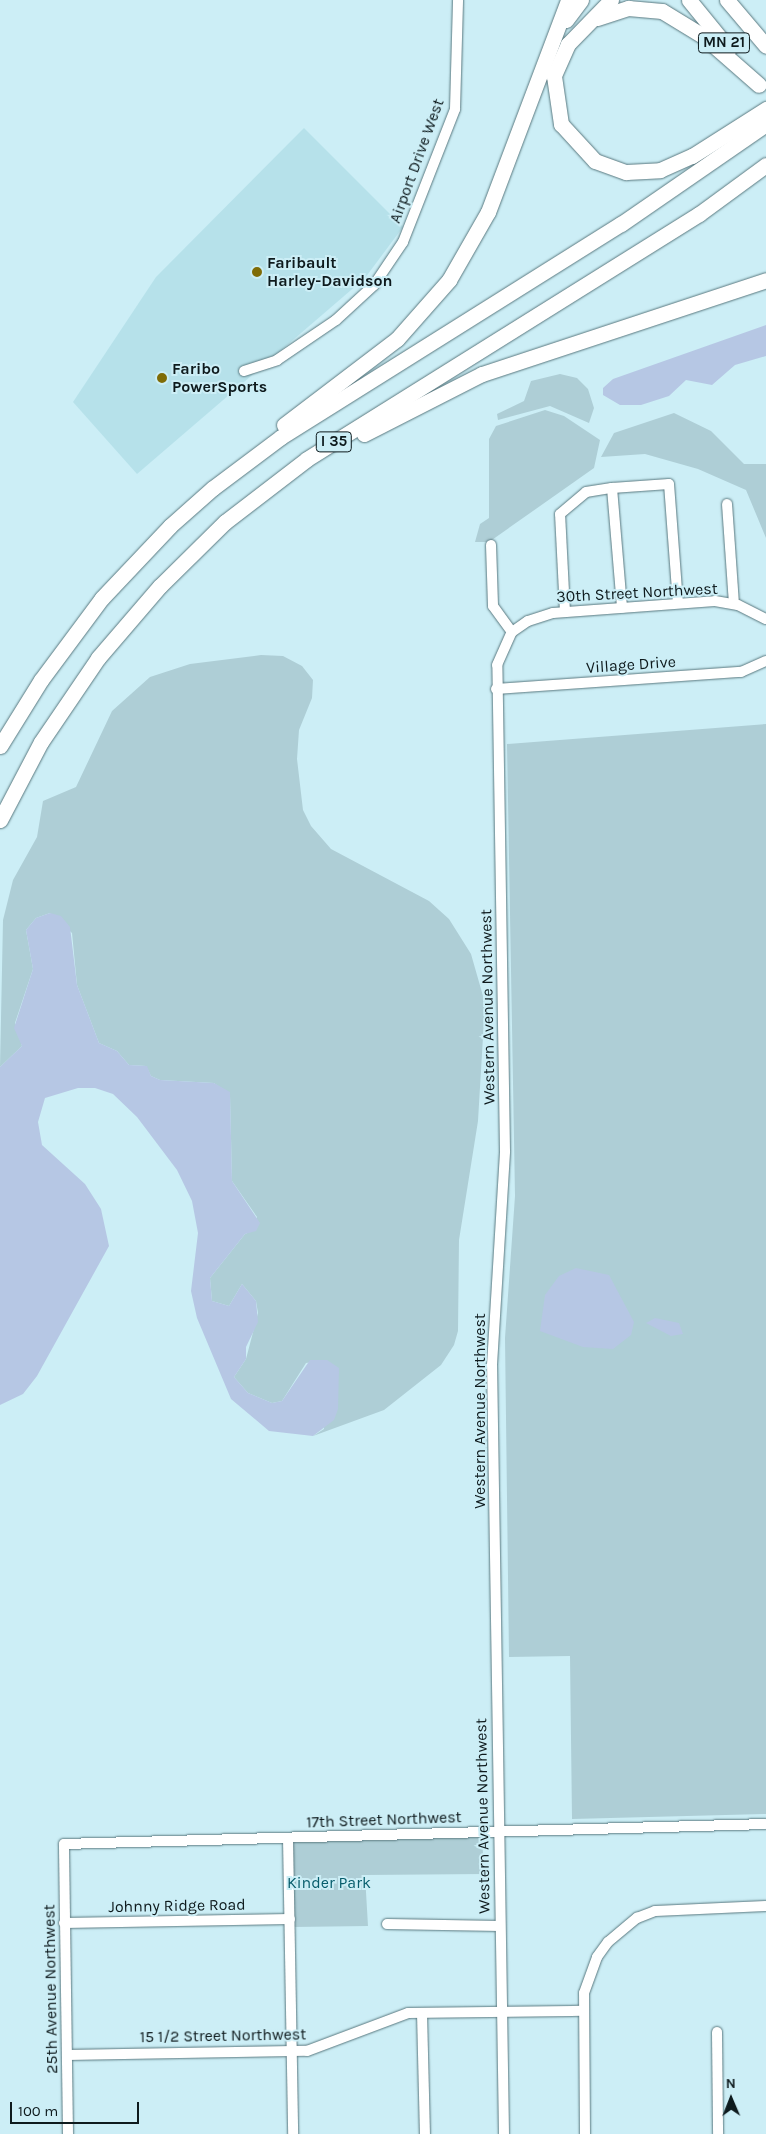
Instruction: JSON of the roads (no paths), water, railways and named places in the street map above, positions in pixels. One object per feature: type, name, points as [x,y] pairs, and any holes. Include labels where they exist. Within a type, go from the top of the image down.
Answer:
[{"type":"highway","points":[[170,526],[248,453],[368,365],[437,295],[488,212],[568,0]]},
{"type":"highway","points":[[552,45],[581,0]]},
{"type":"highway","points":[[611,0],[582,29],[560,60],[554,92],[561,124],[595,161],[626,172],[660,170],[746,130],[766,109]]},
{"type":"highway","name":"MN 21","points":[[582,29],[596,19],[628,8],[662,11],[697,32],[759,85],[689,0]]},
{"type":"highway","name":"MN 21","points":[[727,0],[766,46]]},
{"type":"highway","name":"I 35","points":[[0,746],[86,619],[170,526],[281,437],[621,224],[746,130],[766,124]]},
{"type":"highway","name":"I 35","points":[[0,820],[41,742],[116,636],[190,555],[279,480],[699,214],[766,165]]},
{"type":"highway","points":[[279,480],[482,374],[766,280]]},
{"type":"street","name":"Airport Drive West","points":[[244,371],[278,360],[336,320],[374,284],[403,242],[454,109],[458,0]]},
{"type":"street","points":[[565,612],[560,514],[586,492],[612,488],[669,484],[678,603]]},
{"type":"street","points":[[612,488],[622,608]]},
{"type":"street","points":[[727,504],[734,604]]},
{"type":"street","points":[[491,546],[493,606],[512,632]]},
{"type":"street","name":"30th Street Northwest","points":[[512,632],[538,616],[678,603],[734,604],[766,619]]},
{"type":"street","name":"Western Avenue Northwest","points":[[504,2134],[492,1365],[505,1151],[496,690],[499,657],[512,632]]},
{"type":"street","name":"Village Drive","points":[[496,690],[741,672],[766,661]]},
{"type":"street","name":"17th Street Northwest","points":[[64,1844],[766,1824]]},
{"type":"street","points":[[288,1838],[294,2134]]},
{"type":"street","name":"25th Avenue Northwest","points":[[64,1844],[68,2134]]},
{"type":"street","points":[[585,2134],[582,2011],[596,1957],[638,1918],[673,1908],[766,1906]]},
{"type":"street","name":"Johnny Ridge Road","points":[[64,1923],[290,1919]]},
{"type":"street","points":[[387,1924],[500,1926]]},
{"type":"street","name":"15 1/2 Street Northwest","points":[[67,2055],[292,2051],[322,2048],[394,2016],[422,2013],[582,2011]]},
{"type":"street","points":[[422,2013],[425,2134]]},
{"type":"street","points":[[717,2032],[718,2134]]},
{"type":"place","name":"Faribault Harley-Davidson","points":[[257,272]]},
{"type":"place","name":"Faribo PowerSports","points":[[162,378]]},
{"type":"park label","name":"Kinder Park","points":[[329,1883]]}]
